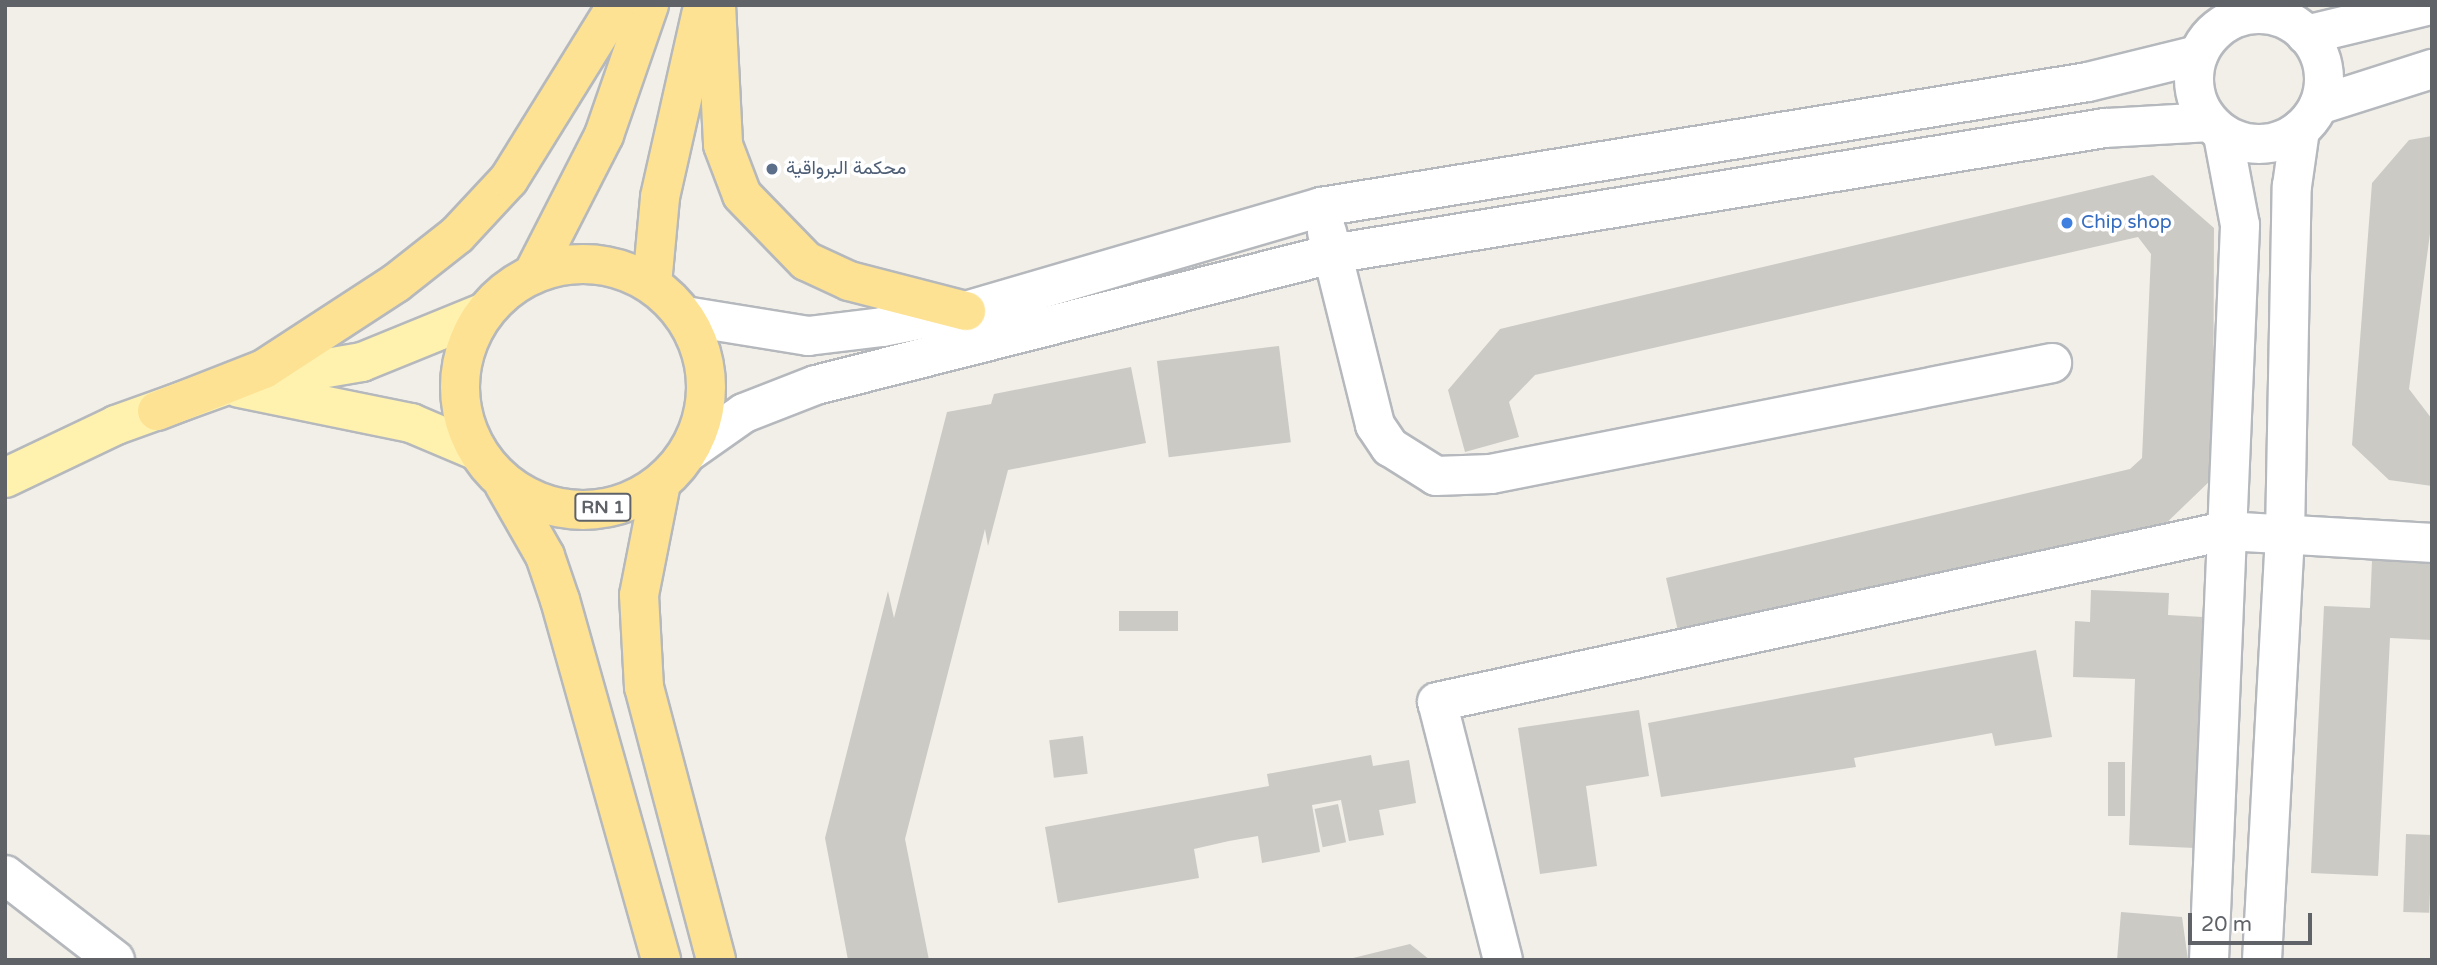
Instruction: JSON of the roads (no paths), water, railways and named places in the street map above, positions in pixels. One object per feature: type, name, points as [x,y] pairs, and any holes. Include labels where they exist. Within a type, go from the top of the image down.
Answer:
[{"type":"highway","points":[[157,411],[264,369],[457,235],[530,150],[617,5]]},
{"type":"highway","name":"RN 1","points":[[649,5],[604,135],[533,274],[485,312],[466,344],[459,380],[463,417],[489,466],[545,556],[560,600],[661,960]]},
{"type":"highway","points":[[652,284],[660,197],[704,5]]},
{"type":"highway","points":[[716,5],[723,145],[743,195],[806,261],[849,281],[966,311]]},
{"type":"highway","name":"RN 1","points":[[489,466],[538,502],[580,511],[623,504],[661,483],[690,451],[706,394],[704,359],[685,316],[652,284],[594,263],[533,274]]},
{"type":"highway","name":"RN 1","points":[[661,483],[639,595],[644,687],[716,960]]},
{"type":"main road","points":[[5,478],[157,411],[227,385],[362,362],[485,312]]},
{"type":"main road","points":[[227,385],[302,405],[411,422],[489,466]]},
{"type":"street","points":[[685,316],[808,336],[966,311],[1321,207],[2088,82],[2241,17],[2289,19],[2431,5]]},
{"type":"street","points":[[2262,960],[2285,536],[2292,186],[2323,68],[2289,19]]},
{"type":"street","points":[[2204,33],[2194,90],[2216,128],[2240,226],[2225,531],[2209,960]]},
{"type":"street","points":[[690,451],[744,413],[816,385],[1332,254],[2105,128],[2216,128],[2262,145],[2309,118],[2432,69]]},
{"type":"street","points":[[1321,207],[1375,425],[1390,447],[1436,475],[1491,474],[2052,363]]},
{"type":"street","points":[[1503,960],[1437,702],[2225,531],[2432,543]]},
{"type":"street","points":[[5,875],[115,960]]},
{"type":"place","name":"محكمة البرواقية","points":[[772,169]]},
{"type":"place","name":"Chip shop","points":[[2067,223]]}]
